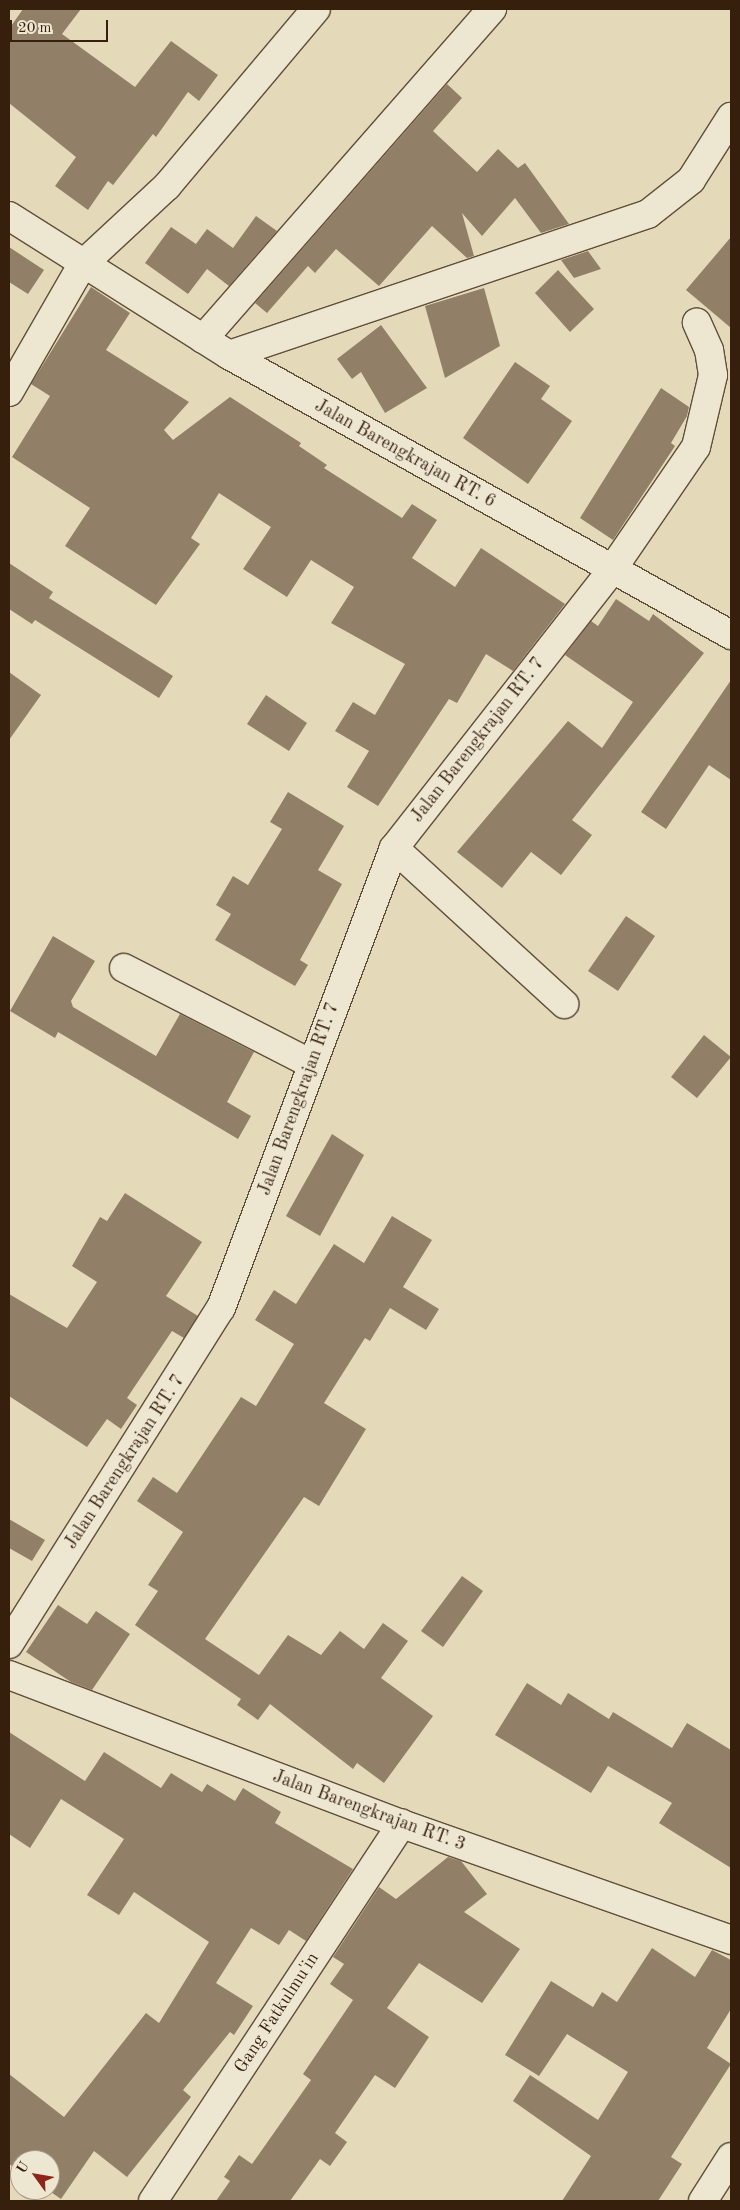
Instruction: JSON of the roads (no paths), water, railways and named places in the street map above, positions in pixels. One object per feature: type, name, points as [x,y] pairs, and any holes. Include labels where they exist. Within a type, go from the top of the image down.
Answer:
[{"type":"street","points":[[9,392],[82,265],[167,186],[316,9]]},
{"type":"street","points":[[203,339],[492,9]]},
{"type":"street","points":[[229,355],[648,214],[691,180],[731,117]]},
{"type":"street","name":"Jalan Barengkrajan RT. 6","points":[[9,216],[82,265],[229,355],[611,571],[731,635]]},
{"type":"street","name":"Jalan Barengkrajan RT. 7","points":[[9,1644],[221,1308],[394,848],[611,571],[696,447],[703,428],[713,375],[709,350],[697,323]]},
{"type":"street","points":[[394,848],[564,1004]]},
{"type":"street","points":[[124,968],[312,1064]]},
{"type":"street","name":"Jalan Barengkrajan RT. 3","points":[[9,1675],[402,1824],[731,1940]]},
{"type":"street","name":"Gang Fatkulmu'in","points":[[153,2201],[402,1824]]},
{"type":"street","points":[[704,2201],[731,2156]]}]
